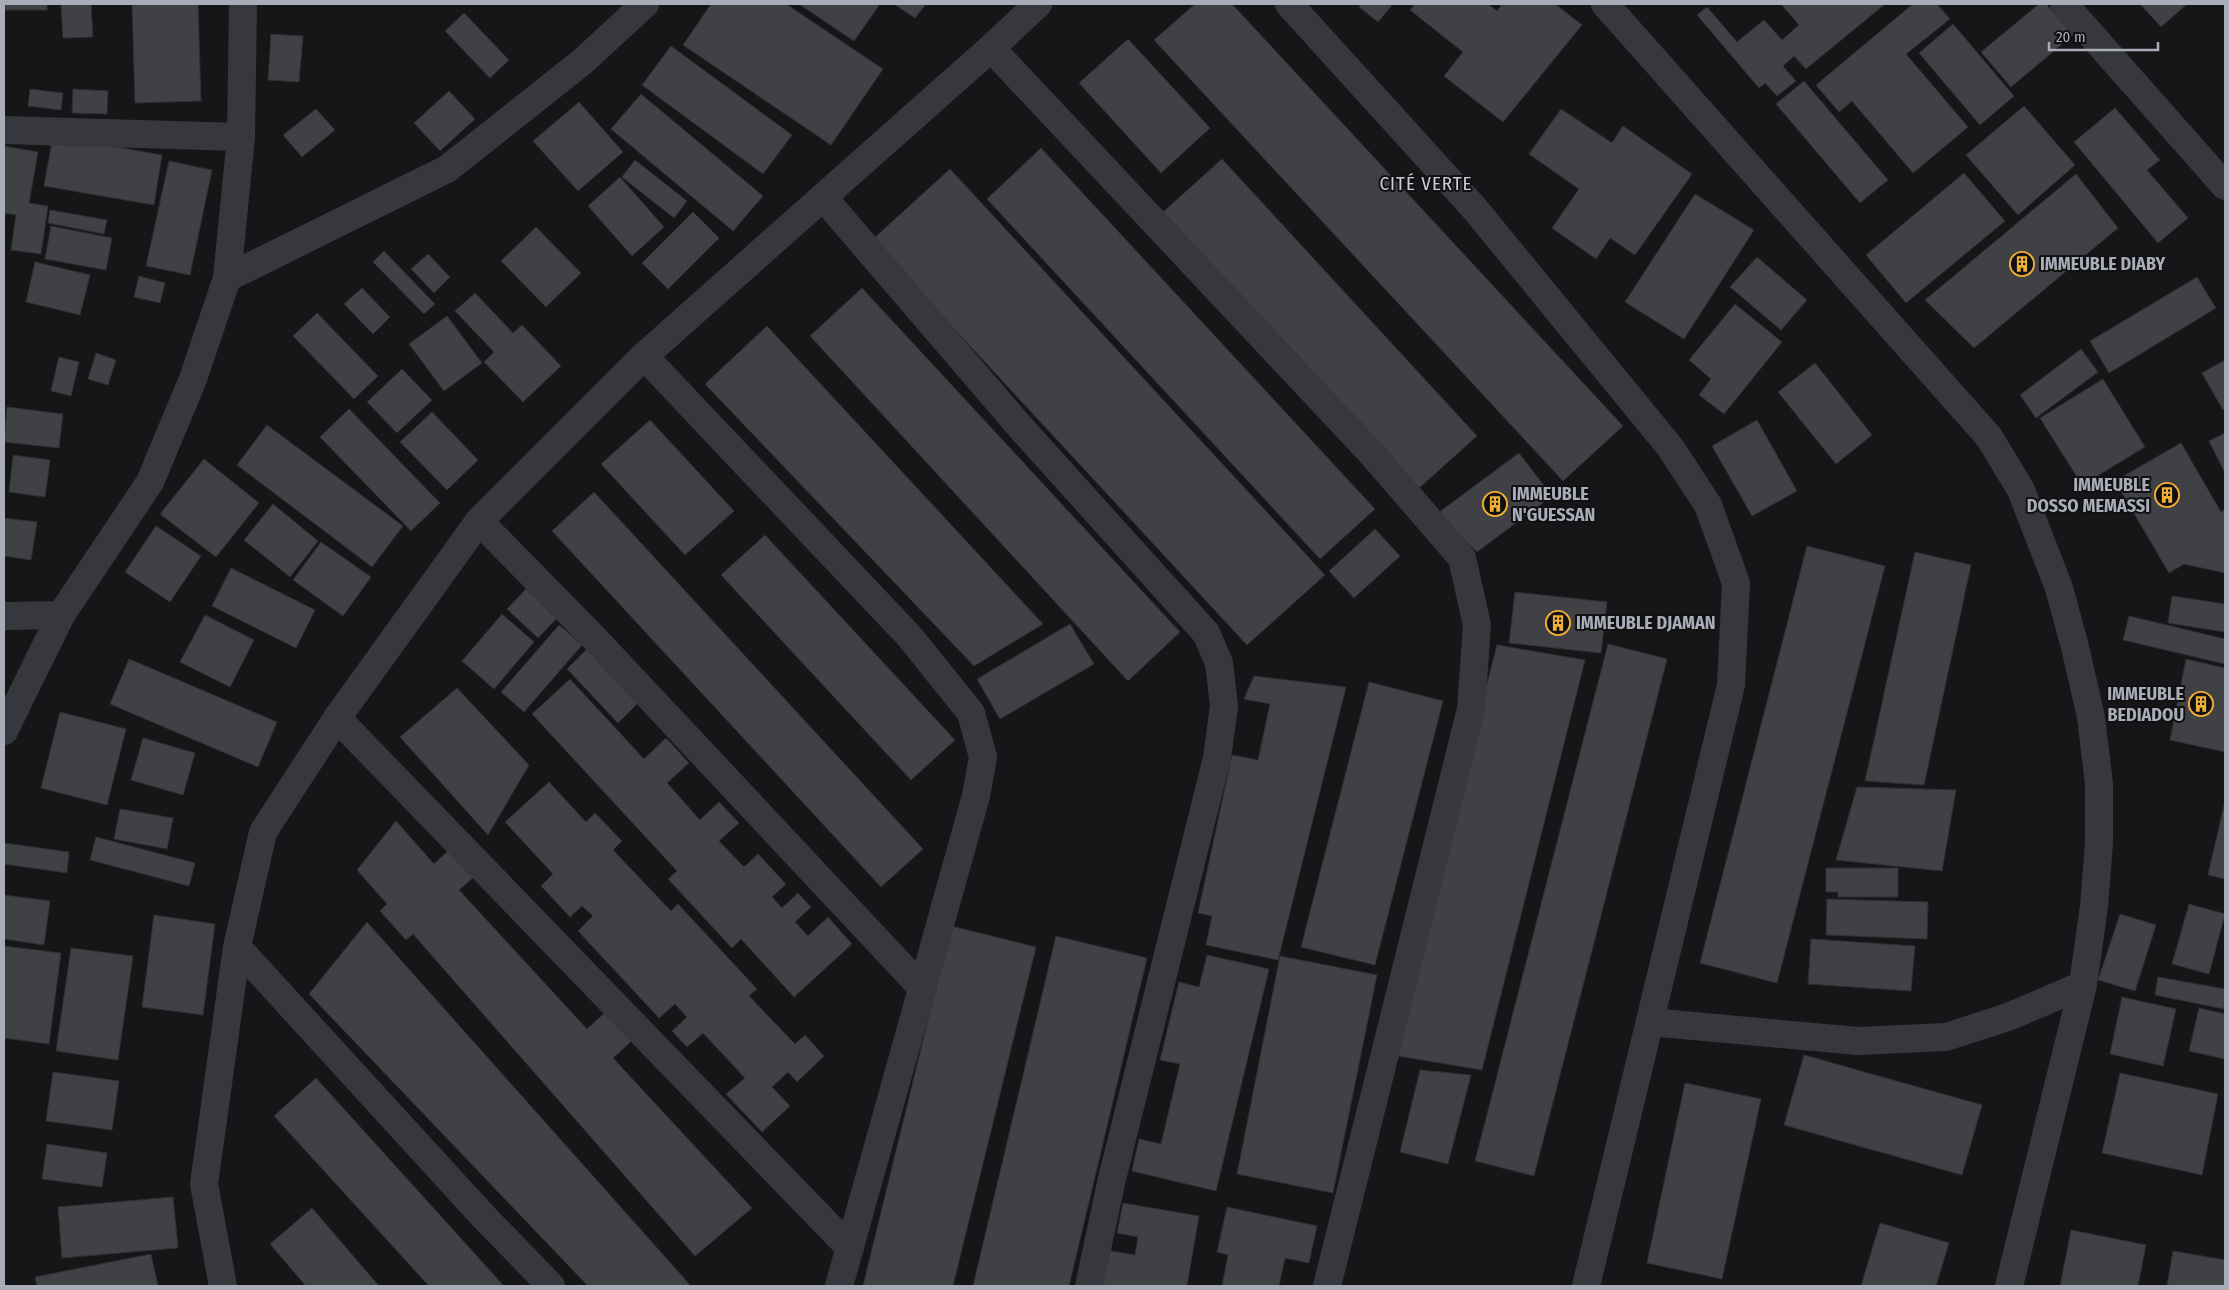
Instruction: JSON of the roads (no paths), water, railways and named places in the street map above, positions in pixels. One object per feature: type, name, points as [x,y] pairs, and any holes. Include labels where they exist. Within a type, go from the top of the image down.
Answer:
[{"type":"street","points":[[4,731],[61,615],[150,482],[193,379],[227,278],[241,137],[243,4]]},
{"type":"street","points":[[227,278],[447,169],[582,62],[646,4]]},
{"type":"street","points":[[223,1286],[204,1184],[237,947],[264,832],[337,718],[480,521],[644,356],[1038,4]]},
{"type":"street","points":[[1289,4],[1475,209],[1670,447],[1708,504],[1736,583],[1731,684],[1586,1286]]},
{"type":"street","points":[[1605,4],[1989,437],[2021,490],[2059,588],[2076,647],[2091,717],[2099,784],[2099,842],[2095,897],[2083,985],[2009,1286]]},
{"type":"street","points":[[2064,4],[2225,186]]},
{"type":"street","points":[[991,48],[1373,455],[1462,558],[1476,625],[1471,709],[1328,1286]]},
{"type":"street","points":[[4,130],[241,137]]},
{"type":"street","points":[[823,197],[1022,428],[1206,633],[1218,664],[1224,706],[1217,758],[1111,1183],[1089,1286]]},
{"type":"street","points":[[644,356],[910,636],[971,713],[983,757],[976,796],[839,1286]]},
{"type":"street","points":[[480,521],[595,639],[923,989]]},
{"type":"street","points":[[4,616],[61,615]]},
{"type":"street","points":[[337,718],[850,1248]]},
{"type":"street","points":[[237,947],[484,1217],[551,1286]]},
{"type":"street","points":[[1650,1022],[1858,1041],[1946,1037],[2008,1017],[2083,985]]},
{"type":"place","name":"IMMEUBLE DIABY","points":[[2022,264]]},
{"type":"place","name":"IMMEUBLE DOSSO MEMASSI","points":[[2167,495]]},
{"type":"place","name":"IMMEUBLE N'GUESSAN","points":[[1495,504]]},
{"type":"place","name":"IMMEUBLE DJAMAN","points":[[1558,623]]},
{"type":"place","name":"IMMEUBLE BEDIADOU","points":[[2201,704]]},
{"type":"district","name":"CITÉ VERTE","points":[[1426,183]]}]
